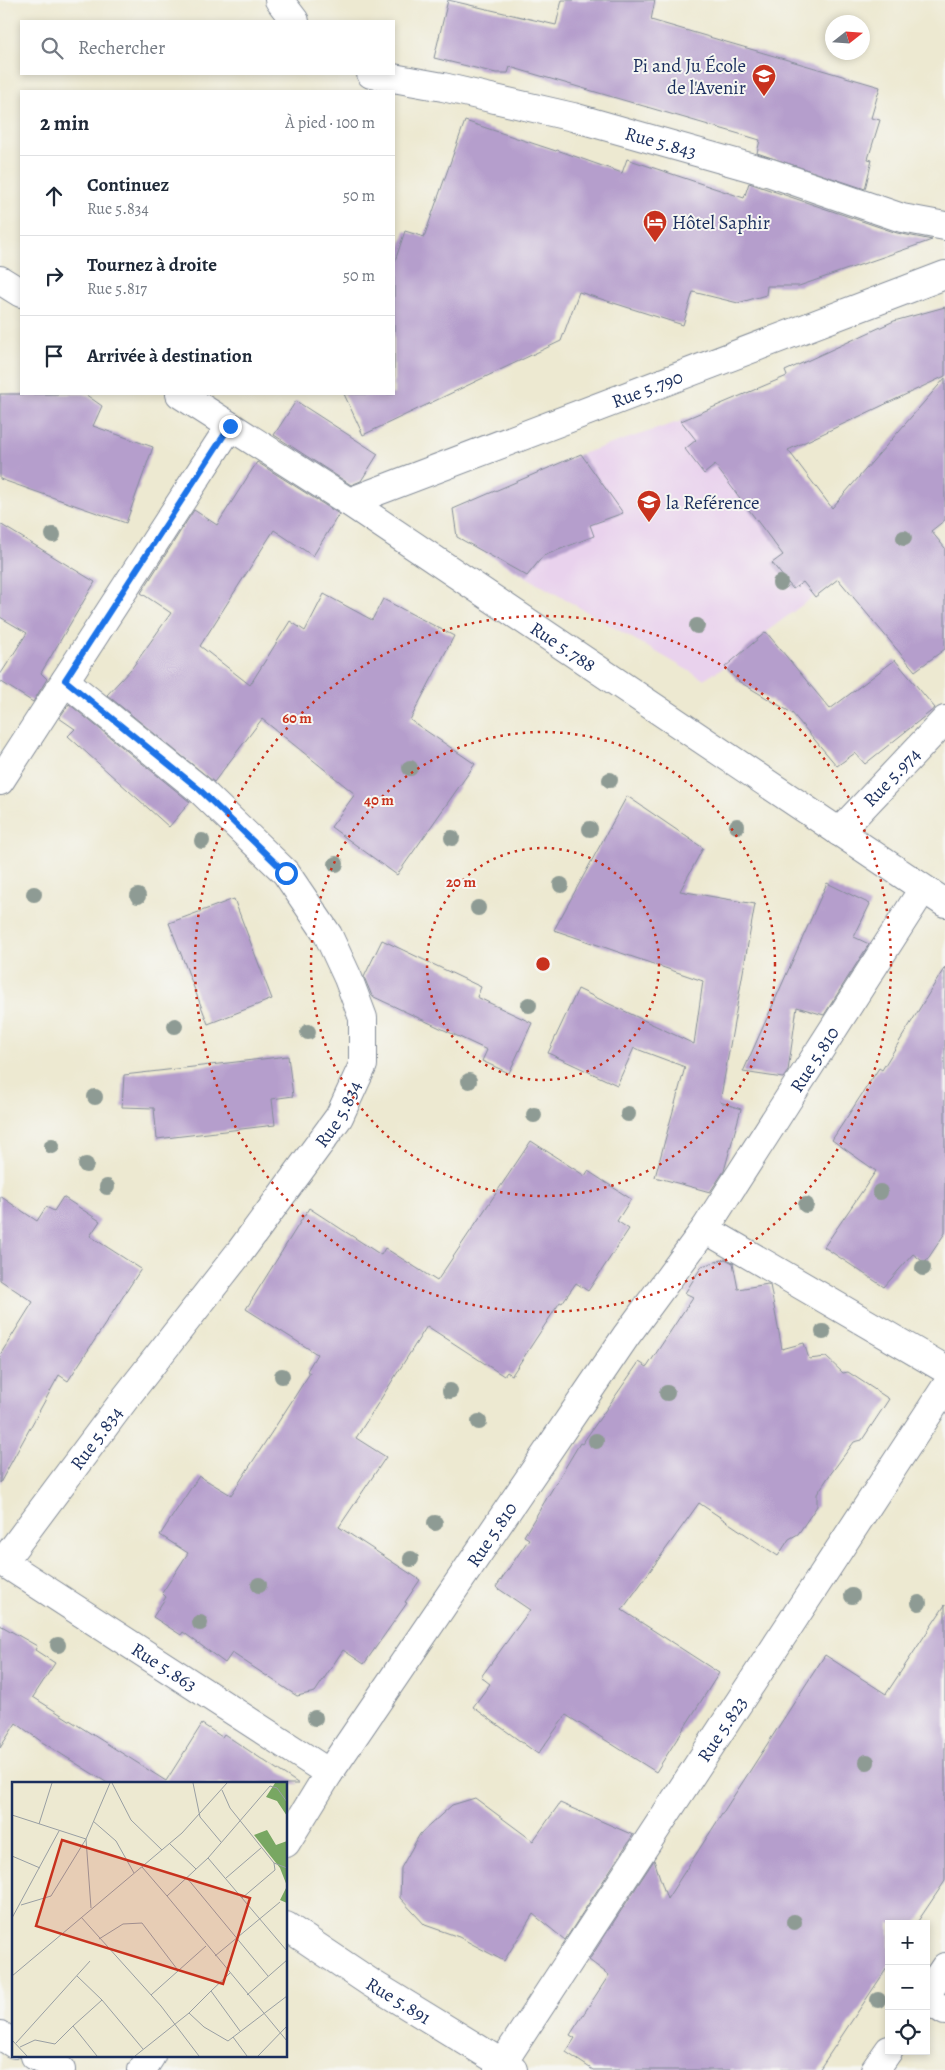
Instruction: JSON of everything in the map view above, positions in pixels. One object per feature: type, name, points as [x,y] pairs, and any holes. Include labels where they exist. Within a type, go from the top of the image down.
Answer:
[{"type":"street","points":[[279,0],[294,20]]},
{"type":"street","name":"Rue 5.843","points":[[377,75],[443,87],[573,117],[770,173],[902,218],[945,226]]},
{"type":"street","name":"Rue 5.790","points":[[349,502],[945,275]]},
{"type":"street","points":[[0,280],[20,292]]},
{"type":"street","name":"Rue 5.788","points":[[182,395],[349,502],[934,896]]},
{"type":"street","points":[[0,781],[230,426]]},
{"type":"street","name":"Rue 5.834","points":[[1,1561],[239,1253],[339,1117],[363,1065],[363,1018],[348,978],[328,935],[286,873],[199,789],[65,680]]},
{"type":"street","name":"Rue 5.974","points":[[839,832],[945,720]]},
{"type":"street","name":"Rue 5.810","points":[[288,1841],[329,1773],[626,1336],[704,1229],[934,896]]},
{"type":"street","points":[[704,1229],[945,1369]]},
{"type":"street","name":"Rue 5.823","points":[[505,2068],[945,1388]]},
{"type":"street","name":"Rue 5.863","points":[[1,1561],[329,1773]]},
{"type":"street","name":"Rue 5.891","points":[[288,1927],[505,2068]]},
{"type":"street","points":[[930,1989],[945,1966]]},
{"type":"street","points":[[930,2002],[945,2011]]},
{"type":"street","points":[[0,2035],[12,2043]]},
{"type":"street","points":[[875,2070],[886,2055]]},
{"type":"street","points":[[39,2058],[61,2070]]},
{"type":"street","points":[[142,2070],[150,2058]]},
{"type":"shaded area","name":"la Reférence","points":[[745,394],[869,555],[766,632],[725,667],[703,679],[457,537],[453,509],[581,454],[681,421]]},
{"type":"building","points":[[448,0],[556,25],[562,0],[655,0],[651,20],[880,87],[871,118],[880,120],[868,159],[872,160],[865,189],[757,153],[760,140],[510,67],[508,73],[496,73],[434,58]]},
{"type":"building","points":[[465,121],[622,173],[627,159],[744,198],[749,183],[897,233],[932,240],[799,286],[767,286],[766,295],[738,303],[693,292],[683,325],[579,292],[561,341],[363,435],[344,395],[395,395],[395,261],[405,231],[424,237]]},
{"type":"building","points":[[945,307],[945,376],[788,450],[832,508],[945,378],[945,520],[931,531],[945,548],[945,649],[915,671],[838,579],[815,597],[803,582],[793,589],[772,563],[783,555],[715,465],[704,474],[685,449],[696,440],[681,421],[787,376],[785,371],[894,321]]},
{"type":"building","points":[[0,394],[86,395],[102,406],[93,426],[153,447],[126,523],[0,479]]},
{"type":"building","points":[[296,401],[378,454],[361,481],[351,485],[274,435]]},
{"type":"building","points":[[581,454],[623,513],[590,525],[594,536],[543,556],[527,576],[457,537],[453,509]]},
{"type":"building","points":[[257,462],[339,514],[313,556],[274,530],[200,646],[250,685],[290,621],[305,631],[324,594],[372,620],[383,599],[454,636],[410,720],[475,764],[397,875],[331,827],[355,794],[262,719],[214,782],[107,695],[132,668],[171,613],[141,593],[194,510],[217,525]]},
{"type":"building","points":[[0,524],[95,582],[41,673],[47,679],[33,702],[0,681],[0,675],[27,633],[0,617]]},
{"type":"building","points":[[766,632],[830,709],[895,660],[935,708],[865,764],[855,753],[837,766],[792,713],[738,681],[725,667]]},
{"type":"building","points":[[69,704],[190,802],[169,827],[68,736],[75,729],[59,718]]},
{"type":"building","points":[[627,796],[703,848],[680,891],[755,904],[720,1102],[741,1109],[724,1171],[710,1192],[655,1177],[685,1067],[634,1048],[617,1085],[548,1053],[578,989],[694,1044],[703,981],[554,930]]},
{"type":"building","points":[[827,883],[870,904],[854,937],[869,944],[824,1015],[797,1007],[788,1071],[783,1078],[743,1072]]},
{"type":"building","points":[[234,899],[272,999],[208,1024],[169,923]]},
{"type":"building","points":[[382,940],[481,987],[477,997],[532,1023],[509,1073],[482,1061],[487,1050],[372,996],[364,977]]},
{"type":"building","points":[[945,967],[945,1233],[925,1263],[913,1254],[884,1287],[824,1247],[876,1171],[832,1140],[879,1068],[882,1070]]},
{"type":"building","points":[[288,1056],[293,1096],[272,1099],[275,1125],[157,1139],[154,1108],[122,1107],[124,1075]]},
{"type":"building","points":[[531,1141],[585,1176],[588,1171],[631,1199],[617,1221],[629,1229],[588,1291],[576,1283],[562,1303],[560,1302],[512,1375],[507,1372],[504,1376],[427,1326],[356,1438],[386,1457],[339,1527],[420,1580],[405,1602],[407,1603],[364,1664],[343,1650],[315,1692],[297,1696],[232,1653],[225,1663],[183,1632],[181,1635],[153,1617],[166,1597],[162,1593],[188,1553],[160,1535],[199,1476],[231,1495],[310,1373],[307,1371],[317,1354],[246,1309],[309,1208],[381,1255],[385,1248],[437,1281]]},
{"type":"building","points":[[0,1196],[37,1221],[46,1207],[54,1211],[63,1197],[100,1221],[90,1236],[141,1269],[68,1381],[59,1375],[0,1483],[0,1355],[33,1302],[0,1280]]},
{"type":"building","points":[[725,1259],[733,1263],[738,1289],[770,1285],[782,1349],[804,1343],[809,1359],[826,1357],[843,1373],[848,1372],[889,1399],[862,1440],[854,1442],[829,1476],[817,1494],[817,1506],[798,1534],[789,1539],[778,1556],[699,1503],[622,1610],[719,1673],[656,1772],[566,1715],[538,1754],[473,1707],[490,1684],[481,1677],[530,1610],[496,1587],[529,1539],[524,1536],[580,1443],[582,1444],[639,1362],[647,1367],[693,1297],[685,1293],[702,1266]]},
{"type":"building","points":[[945,1605],[945,1881],[919,1920],[885,1920],[885,1971],[819,2070],[593,2070],[566,2052],[575,2038],[570,2035],[609,1975],[589,1960],[654,1860],[667,1899],[825,1655],[886,1694]]},
{"type":"building","points":[[0,1625],[37,1646],[35,1650],[55,1663],[33,1697],[166,1781],[202,1724],[222,1737],[224,1734],[299,1784],[288,1784],[288,1782],[106,1782],[42,1742],[16,1723],[0,1748]]},
{"type":"building","points":[[475,1798],[533,1841],[560,1803],[633,1835],[565,1940],[533,1914],[504,1961],[459,1937],[425,1925],[400,1898],[401,1868],[420,1834],[452,1805]]},
{"type":"place","name":"Pi and Ju École de l'Avenir","points":[[764,97]]},
{"type":"place","name":"Hôtel Saphir","points":[[655,243]]},
{"type":"place","name":"la Reférence","points":[[649,523]]},
{"type":"route","points":[[230,426],[65,680],[199,789],[286,873]]}]
